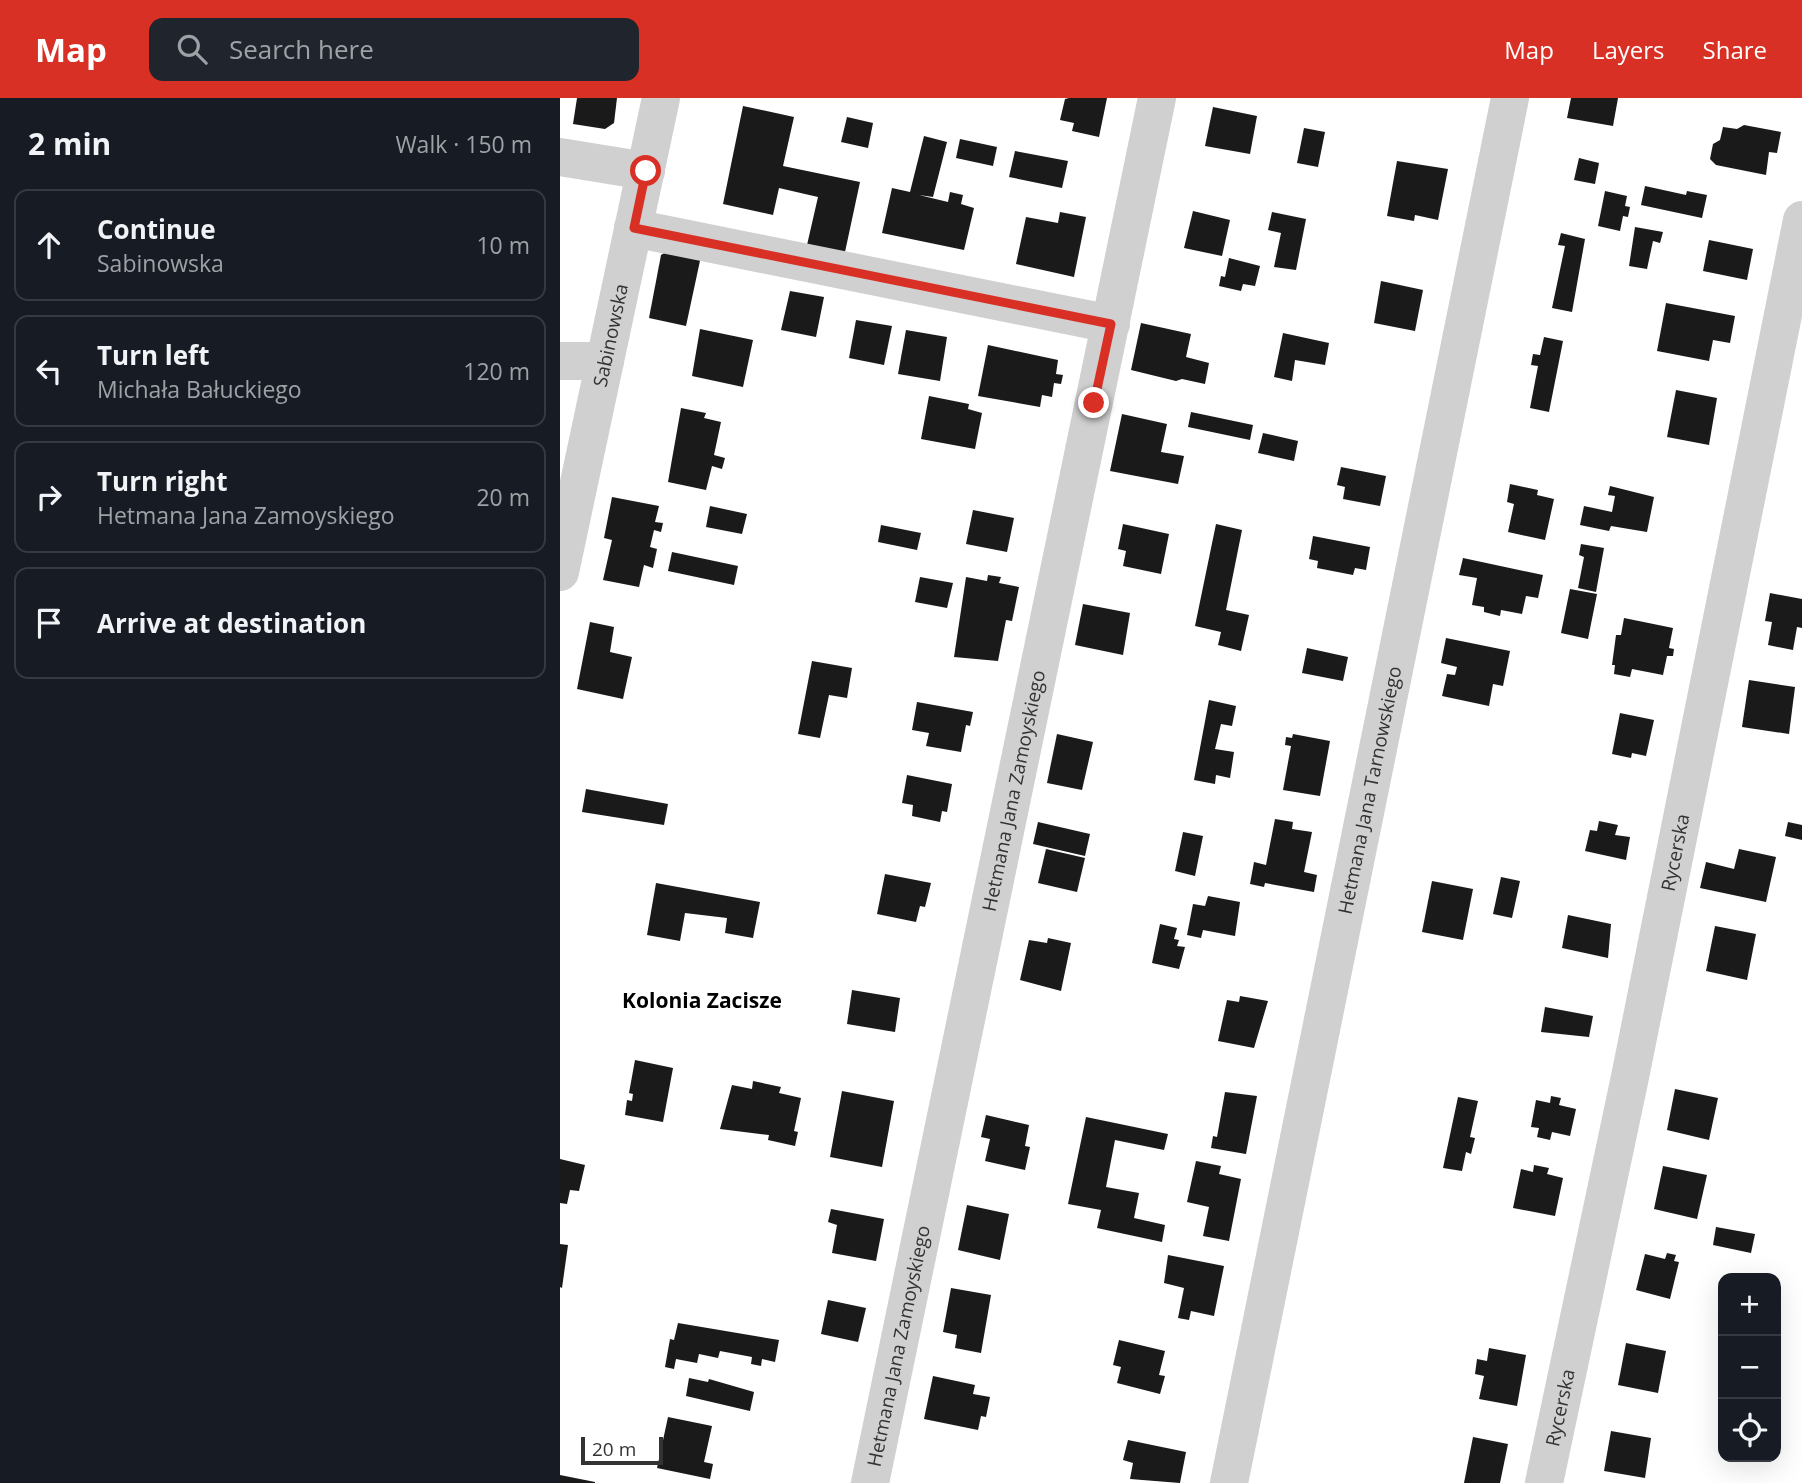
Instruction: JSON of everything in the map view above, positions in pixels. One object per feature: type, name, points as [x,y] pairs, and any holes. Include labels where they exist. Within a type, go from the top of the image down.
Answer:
[{"type":"street","name":"Sabinowska","points":[[560,572],[576,419],[605,360],[661,98]]},
{"type":"street","name":"Hetmana Jana Zamoyskiego","points":[[870,1483],[1157,98]]},
{"type":"street","name":"Hetmana Jana Tarnowskiego","points":[[1228,1483],[1510,98]]},
{"type":"street","points":[[560,157],[646,171]]},
{"type":"street","name":"Rycerska","points":[[1544,1483],[1630,1077],[1802,220]]},
{"type":"street","points":[[634,228],[1111,324]]},
{"type":"street","points":[[560,360],[605,360]]},
{"type":"building","points":[[577,98],[617,98],[614,123],[605,129],[573,124]]},
{"type":"building","points":[[1107,98],[1099,137],[1072,131],[1074,123],[1060,120],[1065,99]]},
{"type":"building","points":[[1571,98],[1618,98],[1613,126],[1567,118]]},
{"type":"building","points":[[743,106],[794,117],[783,166],[860,182],[845,252],[807,245],[818,197],[779,188],[773,215],[723,204]]},
{"type":"building","points":[[1213,107],[1257,116],[1250,154],[1205,146]]},
{"type":"building","points":[[847,117],[873,123],[868,148],[841,142]]},
{"type":"building","points":[[1744,125],[1781,132],[1777,153],[1769,152],[1766,175],[1716,165],[1710,159],[1713,144],[1720,140],[1723,127],[1737,129]]},
{"type":"building","points":[[1304,128],[1325,132],[1318,167],[1297,163]]},
{"type":"building","points":[[924,136],[947,142],[933,197],[919,195],[948,202],[950,192],[963,195],[961,204],[974,208],[964,250],[882,233],[892,188],[910,192]]},
{"type":"building","points":[[960,139],[997,147],[993,166],[956,158]]},
{"type":"building","points":[[1015,151],[1068,161],[1062,188],[1009,177]]},
{"type":"building","points":[[1579,158],[1599,163],[1595,184],[1574,180]]},
{"type":"building","points":[[1397,161],[1448,169],[1438,220],[1415,215],[1414,221],[1387,216]]},
{"type":"building","points":[[1645,186],[1686,195],[1687,191],[1707,195],[1702,218],[1641,205]]},
{"type":"building","points":[[1605,191],[1627,196],[1625,206],[1630,207],[1628,217],[1623,216],[1620,231],[1598,226]]},
{"type":"building","points":[[1193,211],[1230,220],[1222,256],[1184,248]]},
{"type":"building","points":[[1060,212],[1086,217],[1074,277],[1016,264],[1026,217],[1058,223]]},
{"type":"building","points":[[1272,212],[1306,219],[1296,270],[1274,267],[1281,233],[1268,230]]},
{"type":"building","points":[[1635,227],[1663,232],[1660,243],[1653,241],[1647,269],[1629,266]]},
{"type":"building","points":[[1561,233],[1585,239],[1572,312],[1552,308],[1565,246],[1558,245]]},
{"type":"building","points":[[1709,240],[1753,249],[1747,280],[1703,271]]},
{"type":"building","points":[[671,249],[701,256],[686,326],[649,318],[661,255]]},
{"type":"building","points":[[1229,258],[1260,266],[1255,286],[1243,284],[1241,291],[1219,286],[1221,276],[1225,277]]},
{"type":"building","points":[[1381,281],[1423,290],[1415,331],[1374,323]]},
{"type":"building","points":[[790,291],[824,297],[816,337],[781,330]]},
{"type":"building","points":[[1666,303],[1735,316],[1730,343],[1713,340],[1709,361],[1657,351]]},
{"type":"building","points":[[856,320],[892,326],[884,365],[849,358]]},
{"type":"building","points":[[1141,323],[1191,334],[1186,357],[1209,363],[1205,384],[1182,379],[1176,381],[1131,370]]},
{"type":"building","points":[[700,329],[753,340],[743,387],[692,376]]},
{"type":"building","points":[[906,330],[947,337],[940,381],[898,374]]},
{"type":"building","points":[[1283,333],[1329,343],[1325,365],[1295,360],[1292,381],[1274,377]]},
{"type":"building","points":[[1544,337],[1563,341],[1549,412],[1530,408],[1538,366],[1531,365],[1533,354],[1540,355]]},
{"type":"building","points":[[988,345],[1058,360],[1056,374],[1063,375],[1061,384],[1054,383],[1052,397],[1042,395],[1040,407],[978,396]]},
{"type":"building","points":[[1676,390],[1717,398],[1709,445],[1667,437]]},
{"type":"building","points":[[929,396],[969,404],[968,409],[982,413],[975,449],[921,439]]},
{"type":"building","points":[[681,408],[706,413],[704,418],[721,422],[714,455],[725,458],[722,469],[712,466],[706,490],[668,482]]},
{"type":"building","points":[[1191,412],[1253,425],[1250,440],[1188,427]]},
{"type":"building","points":[[1122,414],[1167,424],[1161,452],[1184,456],[1178,484],[1110,471]]},
{"type":"building","points":[[1263,433],[1298,441],[1294,461],[1258,453]]},
{"type":"building","points":[[1341,467],[1386,476],[1380,506],[1343,499],[1345,487],[1337,485]]},
{"type":"building","points":[[1510,484],[1538,490],[1537,495],[1554,499],[1545,540],[1508,532],[1514,504],[1507,502]]},
{"type":"building","points":[[1610,486],[1654,497],[1647,532],[1611,526],[1609,531],[1580,525],[1584,506],[1612,512],[1615,496],[1608,495]]},
{"type":"building","points":[[612,497],[659,506],[655,522],[663,523],[661,532],[654,530],[650,547],[657,549],[653,568],[644,565],[639,587],[603,580],[612,540],[604,538]]},
{"type":"building","points":[[710,506],[747,514],[742,534],[706,527]]},
{"type":"building","points":[[973,510],[1014,518],[1007,552],[966,544]]},
{"type":"building","points":[[1123,524],[1169,534],[1161,574],[1123,566],[1126,551],[1118,549]]},
{"type":"building","points":[[1216,524],[1242,530],[1226,610],[1249,615],[1241,651],[1218,645],[1221,632],[1195,626]]},
{"type":"building","points":[[881,525],[921,533],[917,550],[878,542]]},
{"type":"building","points":[[1313,536],[1370,547],[1366,570],[1355,568],[1353,575],[1317,568],[1318,561],[1309,559]]},
{"type":"building","points":[[1581,544],[1604,548],[1596,592],[1578,588],[1584,557],[1579,555]]},
{"type":"building","points":[[672,552],[738,566],[734,585],[668,571]]},
{"type":"building","points":[[1463,558],[1543,575],[1538,598],[1526,596],[1522,614],[1501,610],[1500,616],[1484,612],[1484,607],[1472,605],[1477,578],[1459,575]]},
{"type":"building","points":[[988,575],[1001,577],[999,583],[1019,587],[1012,621],[1006,620],[998,661],[954,657],[966,577],[987,581]]},
{"type":"building","points":[[920,577],[953,583],[947,608],[915,602]]},
{"type":"building","points":[[1570,589],[1597,594],[1588,639],[1561,633]]},
{"type":"building","points":[[1770,593],[1802,599],[1802,628],[1797,627],[1793,650],[1768,645],[1772,622],[1765,621]]},
{"type":"building","points":[[1083,604],[1130,613],[1123,655],[1075,645]]},
{"type":"building","points":[[1624,618],[1673,628],[1669,648],[1674,649],[1673,656],[1667,656],[1663,675],[1632,669],[1630,677],[1614,674],[1615,665],[1612,665],[1616,635],[1621,635]]},
{"type":"building","points":[[590,622],[614,627],[610,652],[632,657],[623,699],[577,689]]},
{"type":"building","points":[[1446,638],[1510,651],[1503,686],[1493,684],[1489,706],[1442,696],[1447,674],[1455,675],[1457,667],[1441,663]]},
{"type":"building","points":[[1307,648],[1348,657],[1343,681],[1302,673]]},
{"type":"building","points":[[812,661],[852,668],[847,698],[829,695],[820,738],[798,734]]},
{"type":"building","points":[[1749,680],[1795,687],[1789,734],[1742,727]]},
{"type":"building","points":[[1209,700],[1236,706],[1232,726],[1221,724],[1215,749],[1234,752],[1230,778],[1216,775],[1215,784],[1194,780]]},
{"type":"building","points":[[917,702],[973,712],[970,726],[966,725],[961,752],[926,746],[929,733],[912,730]]},
{"type":"building","points":[[1620,713],[1654,720],[1646,756],[1632,753],[1631,758],[1612,754]]},
{"type":"building","points":[[1057,734],[1093,742],[1082,790],[1047,783]]},
{"type":"building","points":[[1293,734],[1330,741],[1320,796],[1283,790],[1291,746],[1285,745],[1286,737],[1292,738]]},
{"type":"building","points":[[907,775],[952,784],[947,812],[942,811],[940,822],[912,816],[913,805],[902,803]]},
{"type":"building","points":[[586,789],[668,804],[664,825],[582,812]]},
{"type":"building","points":[[1275,819],[1293,822],[1292,829],[1312,832],[1304,872],[1317,875],[1314,892],[1265,883],[1264,887],[1250,884],[1254,862],[1266,865]]},
{"type":"building","points":[[1599,821],[1618,825],[1615,835],[1630,837],[1626,860],[1585,851],[1590,830],[1597,831]]},
{"type":"building","points":[[1038,822],[1090,834],[1085,856],[1033,844]]},
{"type":"building","points":[[1788,822],[1802,825],[1802,840],[1785,836]]},
{"type":"building","points":[[1183,832],[1203,836],[1195,876],[1175,871]]},
{"type":"building","points":[[1046,849],[1085,858],[1077,892],[1038,883]]},
{"type":"building","points":[[1739,849],[1776,857],[1766,902],[1700,888],[1706,862],[1734,869]]},
{"type":"building","points":[[885,874],[931,883],[925,907],[920,906],[916,922],[877,914]]},
{"type":"building","points":[[1501,877],[1520,881],[1512,918],[1493,914]]},
{"type":"building","points":[[1432,881],[1473,889],[1463,940],[1422,932]]},
{"type":"building","points":[[656,883],[760,902],[753,938],[725,933],[727,918],[685,913],[680,941],[647,935]]},
{"type":"building","points":[[1208,896],[1240,902],[1235,936],[1203,930],[1201,938],[1187,935],[1193,904],[1205,906]]},
{"type":"building","points":[[1568,915],[1611,924],[1608,958],[1562,948]]},
{"type":"building","points":[[1160,924],[1177,928],[1174,939],[1179,940],[1177,946],[1185,947],[1179,969],[1152,963]]},
{"type":"building","points":[[1715,926],[1756,934],[1747,980],[1706,971]]},
{"type":"building","points":[[1048,938],[1071,943],[1061,991],[1020,980],[1029,940],[1047,943]]},
{"type":"building","points":[[852,990],[900,998],[895,1032],[847,1024]]},
{"type":"building","points":[[1240,996],[1268,1001],[1254,1048],[1218,1041],[1227,1000],[1239,1002]]},
{"type":"building","points":[[1545,1007],[1593,1016],[1589,1037],[1541,1032]]},
{"type":"building","points":[[635,1060],[673,1068],[663,1122],[625,1115],[627,1100],[632,1101],[633,1094],[629,1093]]},
{"type":"building","points":[[753,1081],[781,1087],[779,1093],[801,1098],[794,1131],[798,1132],[795,1146],[768,1140],[769,1135],[720,1129],[732,1085],[752,1089]]},
{"type":"building","points":[[1675,1089],[1718,1098],[1709,1140],[1667,1130]]},
{"type":"building","points":[[842,1091],[894,1101],[882,1167],[830,1157]]},
{"type":"building","points":[[1225,1092],[1257,1096],[1246,1154],[1211,1148],[1213,1136],[1217,1137]]},
{"type":"building","points":[[1551,1096],[1561,1098],[1559,1105],[1576,1109],[1570,1136],[1552,1132],[1550,1140],[1537,1137],[1539,1128],[1531,1127],[1536,1100],[1550,1103]]},
{"type":"building","points":[[1458,1097],[1478,1101],[1470,1137],[1475,1138],[1471,1154],[1466,1152],[1462,1171],[1443,1168]]},
{"type":"building","points":[[986,1115],[1029,1125],[1025,1146],[1030,1147],[1025,1170],[985,1161],[990,1139],[981,1137]]},
{"type":"building","points":[[1086,1117],[1168,1134],[1164,1150],[1115,1140],[1106,1187],[1139,1193],[1134,1218],[1165,1225],[1162,1242],[1097,1228],[1101,1210],[1068,1204]]},
{"type":"building","points":[[560,1159],[585,1165],[579,1191],[570,1190],[567,1204],[560,1203]]},
{"type":"building","points":[[1196,1161],[1221,1166],[1219,1174],[1241,1179],[1229,1241],[1203,1236],[1209,1207],[1187,1202]]},
{"type":"building","points":[[1534,1165],[1549,1168],[1547,1174],[1563,1178],[1555,1216],[1513,1208],[1521,1169],[1533,1172]]},
{"type":"building","points":[[1663,1166],[1707,1175],[1697,1219],[1654,1209]]},
{"type":"building","points":[[967,1205],[1009,1214],[1000,1260],[958,1250]]},
{"type":"building","points":[[831,1209],[884,1219],[876,1261],[832,1253],[837,1225],[828,1222]]},
{"type":"building","points":[[1716,1227],[1755,1234],[1751,1253],[1713,1245]]},
{"type":"building","points":[[560,1244],[568,1245],[562,1288],[560,1287]]},
{"type":"building","points":[[1667,1253],[1676,1255],[1674,1261],[1679,1262],[1670,1299],[1636,1290],[1645,1254],[1665,1259]]},
{"type":"building","points":[[1168,1255],[1224,1266],[1214,1316],[1191,1311],[1189,1320],[1178,1318],[1184,1288],[1164,1283]]},
{"type":"building","points":[[951,1288],[991,1295],[981,1353],[955,1348],[957,1335],[943,1332]]},
{"type":"building","points":[[828,1300],[866,1308],[858,1342],[821,1334]]},
{"type":"building","points":[[678,1323],[779,1340],[775,1362],[762,1359],[761,1366],[751,1364],[752,1357],[720,1351],[718,1358],[699,1354],[697,1363],[676,1359],[674,1369],[665,1367],[670,1339],[674,1340]]},
{"type":"building","points":[[1119,1340],[1165,1351],[1159,1375],[1165,1376],[1160,1394],[1117,1383],[1121,1367],[1113,1365]]},
{"type":"building","points":[[1626,1343],[1666,1351],[1658,1393],[1618,1385]]},
{"type":"building","points":[[1489,1348],[1526,1355],[1517,1406],[1479,1399],[1484,1376],[1475,1374],[1477,1359],[1487,1361]]},
{"type":"building","points":[[933,1376],[975,1385],[973,1394],[990,1397],[986,1417],[981,1416],[978,1430],[924,1419]]},
{"type":"building","points":[[689,1378],[708,1382],[709,1379],[754,1392],[750,1411],[686,1396]]},
{"type":"building","points":[[668,1417],[712,1426],[704,1462],[713,1464],[710,1479],[657,1468]]},
{"type":"building","points":[[1611,1431],[1651,1438],[1645,1478],[1604,1471]]},
{"type":"building","points":[[1473,1437],[1508,1444],[1500,1483],[1464,1483]]},
{"type":"building","points":[[1128,1440],[1186,1452],[1180,1483],[1130,1479],[1133,1463],[1123,1460]]},
{"type":"building","points":[[560,1475],[595,1482],[595,1483],[560,1483]]},
{"type":"district","name":"Kolonia Zacisze","points":[[702,1001]]},
{"type":"route","points":[[646,171],[634,228],[1111,324],[1094,403]]}]
